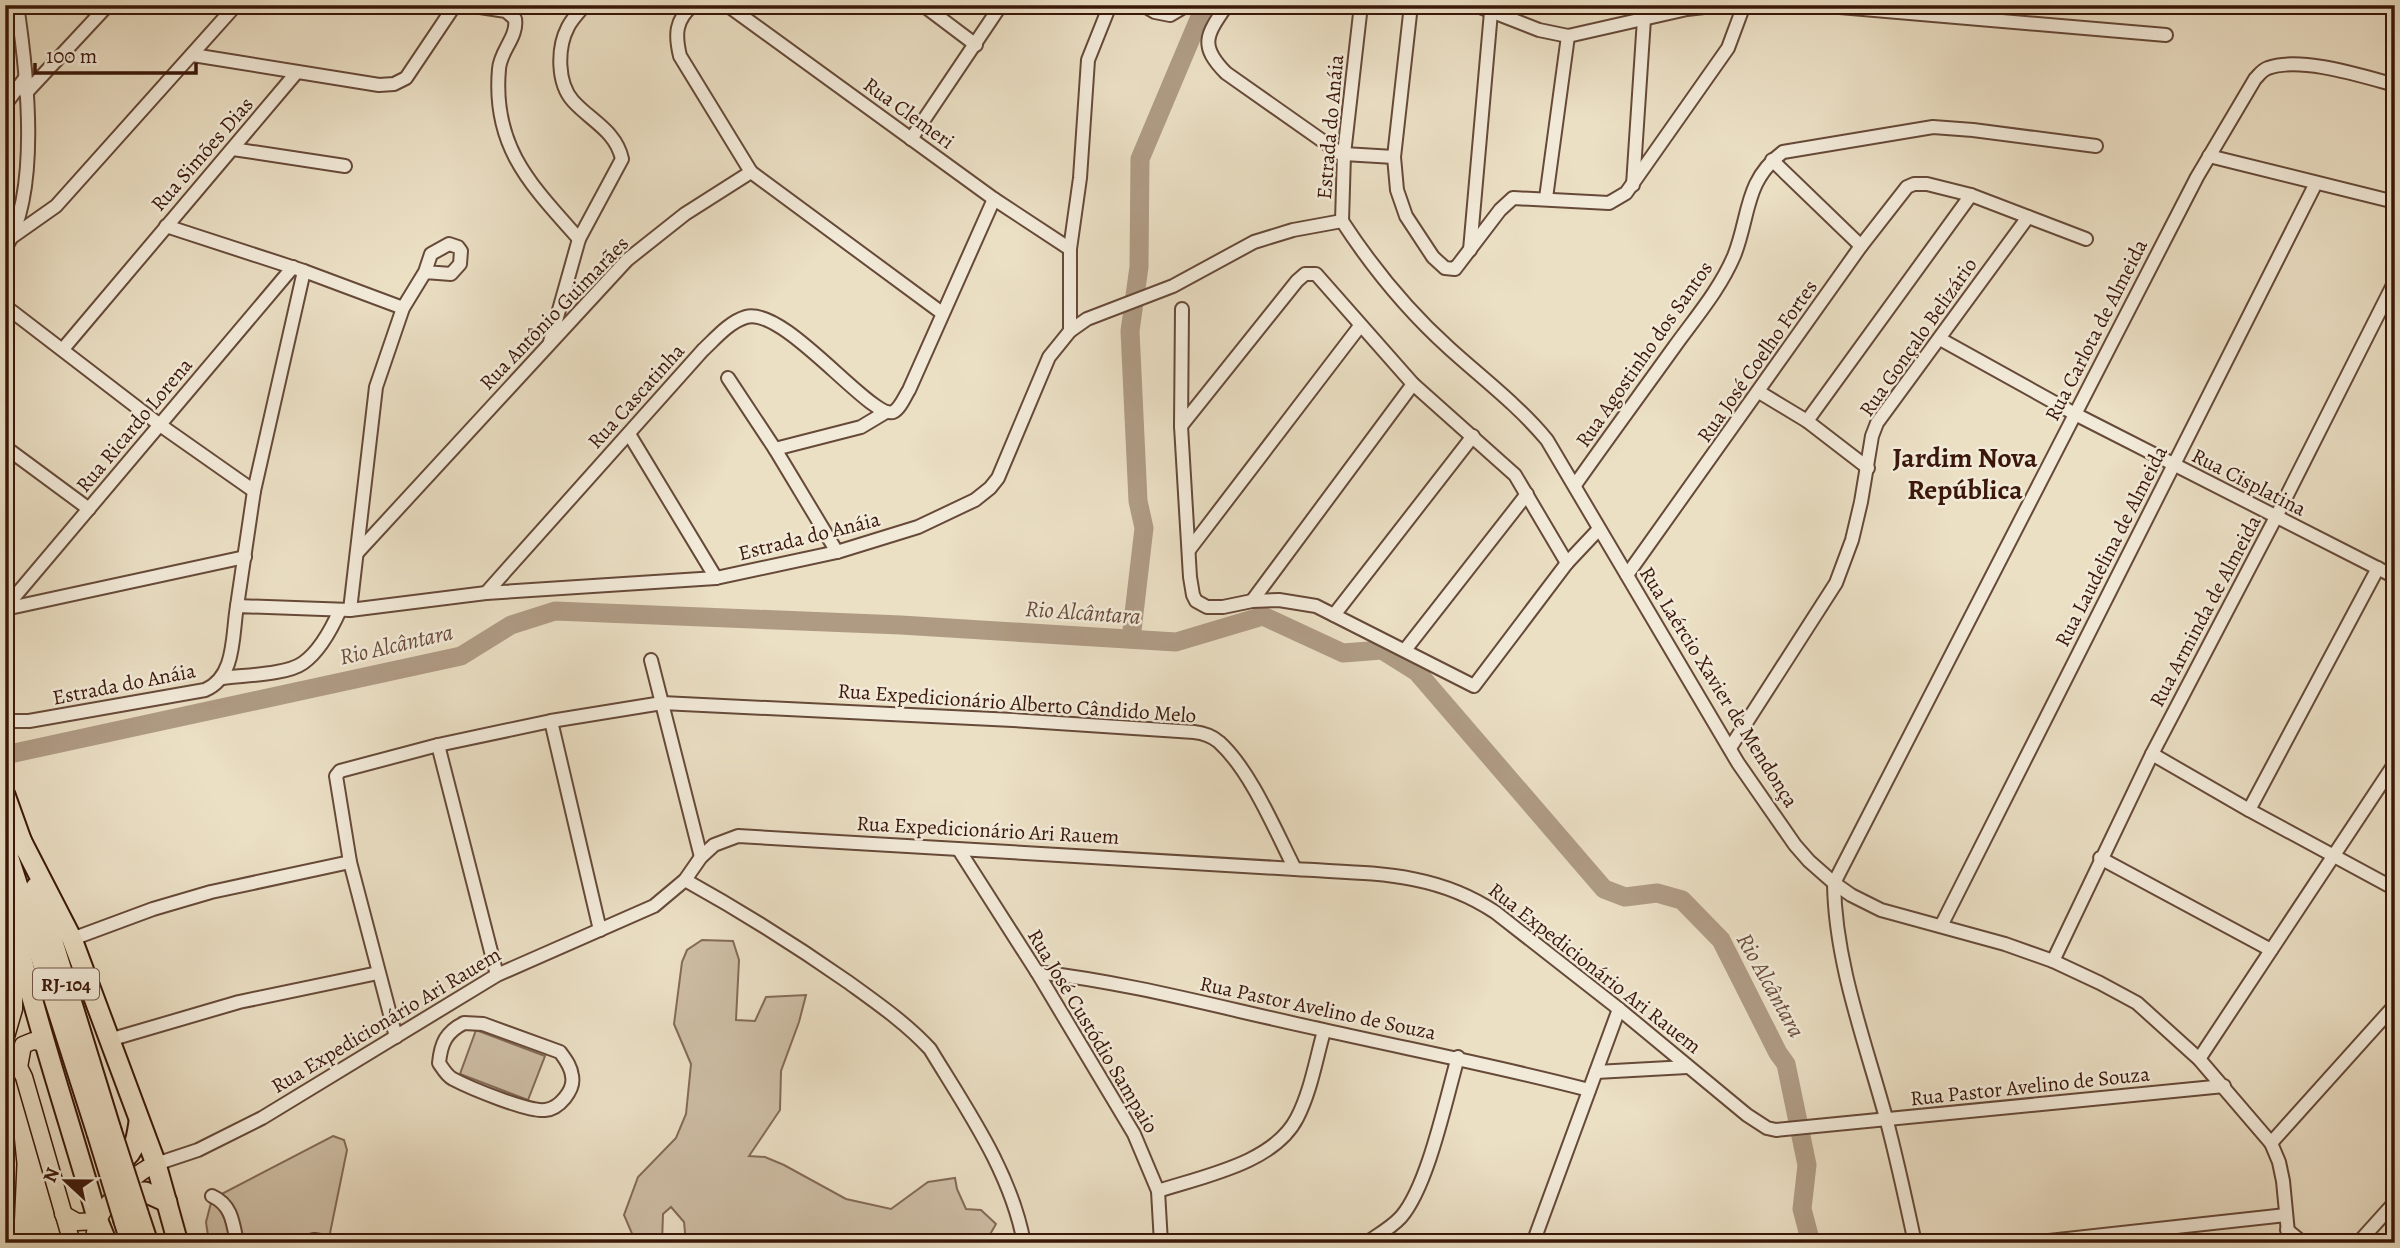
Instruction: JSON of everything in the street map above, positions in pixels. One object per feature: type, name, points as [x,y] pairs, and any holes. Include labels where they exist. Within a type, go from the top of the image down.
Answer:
[{"type":"highway","name":"RJ-104","points":[[5,795],[13,842],[131,1217],[148,1243]]},
{"type":"highway","points":[[13,842],[72,939],[139,1120],[149,1166],[167,1202],[178,1243]]},
{"type":"highway","points":[[5,887],[15,937],[57,1089],[107,1243]]},
{"type":"highway","points":[[114,1166],[124,1161],[132,1152],[139,1120]]},
{"type":"highway","points":[[120,1193],[145,1192],[167,1202]]},
{"type":"highway","name":"RJ-104","points":[[131,1217],[131,1243]]},
{"type":"main road","points":[[5,1040],[14,1009],[15,937]]},
{"type":"main road","points":[[12,1067],[23,1045],[33,1041],[44,1043]]},
{"type":"main road","points":[[5,1053],[72,1243]]},
{"type":"main road","points":[[5,1134],[8,1164],[5,1232]]},
{"type":"main road","name":"Rua Expedicionário Ari Rauem","points":[[76,1151],[88,1160],[114,1166],[149,1166]]},
{"type":"main road","name":"Rua Expedicionário Ari Rauem","points":[[98,1221],[120,1193],[149,1166]]},
{"type":"main road","points":[[63,1214],[77,1222],[98,1221],[93,1243]]},
{"type":"street","points":[[5,249],[21,209],[27,169],[26,93],[17,5]]},
{"type":"street","points":[[26,93],[108,5]]},
{"type":"street","points":[[12,237],[56,206],[236,5]]},
{"type":"street","points":[[193,55],[379,85],[394,84],[406,78],[455,5]]},
{"type":"street","points":[[467,5],[512,14],[516,23],[499,65],[498,76],[508,145],[515,161],[532,185],[579,239]]},
{"type":"street","points":[[550,344],[579,239],[622,159],[620,148],[613,137],[574,102],[564,84],[560,61],[565,36],[568,26],[585,5]]},
{"type":"street","points":[[693,5],[681,19],[676,37],[680,56],[751,172],[942,313]]},
{"type":"street","name":"Rua Clemeri","points":[[727,5],[993,199],[1070,249]]},
{"type":"street","points":[[923,5],[975,45]]},
{"type":"street","points":[[911,139],[1001,5]]},
{"type":"street","points":[[1070,331],[1070,249],[1080,178],[1088,60],[1110,5]]},
{"type":"street","points":[[1143,5],[1155,12],[1170,15],[1186,5]]},
{"type":"street","points":[[1227,5],[1207,37],[1212,60],[1226,73],[1344,155],[1394,157]]},
{"type":"street","name":"Estrada do Anáia","points":[[5,721],[29,721],[215,686],[228,670],[237,606],[345,610],[486,593],[716,578],[837,552],[919,527],[975,500],[998,478],[1048,357],[1070,331],[1087,319],[1173,286],[1254,242],[1293,230],[1342,220],[1344,155],[1361,5]]},
{"type":"street","points":[[1411,5],[1394,157],[1396,190],[1406,216],[1433,257],[1445,268],[1455,269],[1500,210],[1513,198],[1546,198],[1578,203],[1609,203],[1620,198],[1633,185],[1728,48],[1744,5]]},
{"type":"street","points":[[1475,5],[1539,30],[1568,36],[1687,9],[1721,5]]},
{"type":"street","points":[[1828,6],[1975,12],[2166,35]]},
{"type":"street","points":[[1470,251],[1491,12]]},
{"type":"street","points":[[1633,185],[1644,19]]},
{"type":"street","points":[[1546,198],[1568,36]]},
{"type":"street","name":"Rua Carlota de Almeida","points":[[1834,883],[2209,156],[2255,79],[2268,68],[2307,66],[2337,69],[2395,85]]},
{"type":"street","name":"Rua Simões Dias","points":[[63,349],[297,72]]},
{"type":"street","points":[[5,105],[25,78]]},
{"type":"street","points":[[1861,246],[1772,160],[1791,150],[1933,127],[2096,146]]},
{"type":"street","points":[[233,149],[345,166]]},
{"type":"street","points":[[2209,156],[2395,202]]},
{"type":"street","name":"Rua Agostinho dos Santos","points":[[1575,485],[1717,287],[1736,250],[1749,196],[1756,181],[1772,160]]},
{"type":"street","name":"Rua Antônio Guimarães","points":[[357,553],[627,260],[685,214],[751,172]]},
{"type":"street","name":"Rua Laudelina de Almeida","points":[[1941,926],[2316,183]]},
{"type":"street","name":"Rua José Coelho Fortes","points":[[1627,575],[1861,246],[1908,187],[1927,184],[1971,195]]},
{"type":"street","points":[[1807,421],[1971,195],[2086,239]]},
{"type":"street","points":[[775,449],[862,427],[900,406],[993,199]]},
{"type":"street","name":"Rua Gonçalo Belizário","points":[[1730,748],[1836,583],[1852,540],[1868,468],[1872,436],[1877,423],[2028,217]]},
{"type":"street","name":"Rua Laércio Xavier de Mendonça","points":[[1342,220],[1359,247],[1402,301],[1446,346],[1539,430],[1575,485],[1730,748],[1808,860],[1850,895],[1873,907],[2005,944],[2053,961],[2137,1003],[2199,1059],[2271,1143],[2279,1162],[2288,1236]]},
{"type":"street","points":[[166,226],[298,269],[403,308]]},
{"type":"street","points":[[237,606],[254,491],[298,269]]},
{"type":"street","name":"Rua Ricardo Lorena","points":[[5,609],[160,425],[298,269]]},
{"type":"street","points":[[223,678],[283,670],[302,664],[345,610],[357,553],[376,387],[403,308],[425,272]]},
{"type":"street","points":[[1181,426],[1297,281],[1305,274],[1311,273],[1322,278],[1360,326],[1413,384],[1515,475],[1567,563]]},
{"type":"street","name":"Rua Arminda de Almeida","points":[[2053,961],[2152,754],[2395,281]]},
{"type":"street","points":[[5,306],[160,425],[254,491]]},
{"type":"street","points":[[1182,309],[1181,426],[1190,577],[1196,601],[1207,607],[1252,601],[1299,602],[1316,606],[1474,686],[1567,563],[1599,529]]},
{"type":"street","name":"Rua Cascatinha","points":[[486,593],[703,351],[732,323],[746,317],[758,316],[776,324],[841,375],[875,406],[886,412]]},
{"type":"street","points":[[1189,551],[1360,326]]},
{"type":"street","name":"Rua Cisplatina","points":[[1940,339],[2075,414],[2395,577]]},
{"type":"street","points":[[728,378],[775,449],[837,552]]},
{"type":"street","points":[[1252,601],[1413,384]]},
{"type":"street","points":[[1759,392],[1807,421],[1868,468]]},
{"type":"street","points":[[629,434],[716,578]]},
{"type":"street","points":[[1334,615],[1473,436]]},
{"type":"street","points":[[5,447],[89,509]]},
{"type":"street","points":[[1405,650],[1527,494]]},
{"type":"street","points":[[5,609],[245,556]]},
{"type":"street","points":[[2249,810],[2378,568]]},
{"type":"street","points":[[651,660],[701,857]]},
{"type":"street","name":"Rua Expedicionário Alberto Cândido Melo","points":[[350,862],[335,781],[340,771],[438,745],[551,721],[662,703],[1013,720],[1202,733],[1219,742],[1235,761],[1260,801],[1295,869]]},
{"type":"street","points":[[551,721],[600,930]]},
{"type":"street","points":[[438,745],[497,975]]},
{"type":"street","points":[[2152,754],[2249,810],[2395,888]]},
{"type":"street","points":[[2199,1059],[2395,763]]},
{"type":"street","name":"Rua Expedicionário Ari Rauem","points":[[149,1166],[198,1150],[262,1118],[497,975],[654,906],[685,880],[701,857],[714,845],[738,836],[1295,869],[1414,879],[1457,890],[1495,912],[1758,1123],[1767,1128],[1790,1129],[1840,1124]]},
{"type":"street","name":"Rua José Custódio Sampaio","points":[[959,850],[1135,1134],[1158,1191],[1161,1243]]},
{"type":"street","points":[[2101,858],[2271,950]]},
{"type":"street","points":[[72,939],[153,909],[211,892],[350,862],[396,1037]]},
{"type":"street","points":[[685,880],[743,912],[813,958],[898,1018],[917,1035],[930,1049],[998,1164],[1014,1204],[1024,1243]]},
{"type":"street","points":[[1834,883],[1838,935],[1915,1243]]},
{"type":"street","name":"Rua Pastor Avelino de Souza","points":[[1037,972],[1091,979],[1164,994],[1324,1031],[1458,1057],[1589,1090]]},
{"type":"street","points":[[109,1040],[239,1002],[378,973]]},
{"type":"street","points":[[2271,1143],[2395,1005]]},
{"type":"street","points":[[1533,1243],[1619,1009]]},
{"type":"street","points":[[464,1023],[483,1024],[559,1052],[568,1063],[573,1078],[570,1090],[561,1103],[546,1110],[528,1108],[450,1078],[439,1063],[441,1045],[450,1030],[464,1023]]},
{"type":"street","points":[[1158,1191],[1260,1156],[1280,1143],[1303,1106],[1324,1031]]},
{"type":"street","points":[[1366,1243],[1386,1231],[1401,1217],[1413,1200],[1433,1144],[1458,1057]]},
{"type":"street","points":[[1596,1072],[1688,1067]]},
{"type":"street","name":"Rua Pastor Avelino de Souza","points":[[1840,1124],[2224,1086]]},
{"type":"street","points":[[212,1196],[219,1199],[230,1211],[237,1243]]},
{"type":"street","points":[[2358,1243],[2395,1202]]},
{"type":"street","points":[[2030,1243],[2286,1215]]},
{"type":"street","points":[[2288,1236],[2303,1243]]},
{"type":"street","points":[[301,1243],[314,1240],[333,1243]]},
{"type":"shaded area","points":[[702,940],[733,941],[739,960],[736,1020],[755,1021],[766,997],[806,995],[781,1071],[780,1110],[749,1156],[765,1157],[784,1165],[846,1199],[891,1209],[928,1182],[955,1178],[966,1209],[981,1210],[996,1224],[988,1238],[967,1238],[952,1243],[686,1243],[684,1222],[671,1207],[663,1214],[662,1243],[636,1243],[624,1215],[638,1177],[676,1138],[686,1114],[691,1064],[674,1024],[682,962],[687,950]]},
{"type":"shaded area","points":[[476,1030],[545,1056],[528,1100],[460,1074]]},
{"type":"shaded area","points":[[333,1136],[344,1140],[347,1150],[328,1243],[209,1243],[206,1222],[212,1199]]},
{"type":"waterway","points":[[1131,639],[1144,528],[1138,501],[1130,331],[1139,267],[1140,159],[1205,5]]},
{"type":"waterway","name":"Rio Alcântara","points":[[5,755],[461,656],[511,625],[555,611],[901,625],[1176,642],[1263,616],[1343,653],[1382,650],[1417,672],[1604,889],[1625,897],[1657,893],[1682,900],[1721,940],[1786,1064],[1807,1165],[1802,1209],[1811,1243]]},
{"type":"district","name":"Jardim Nova República","points":[[1965,473]]}]
